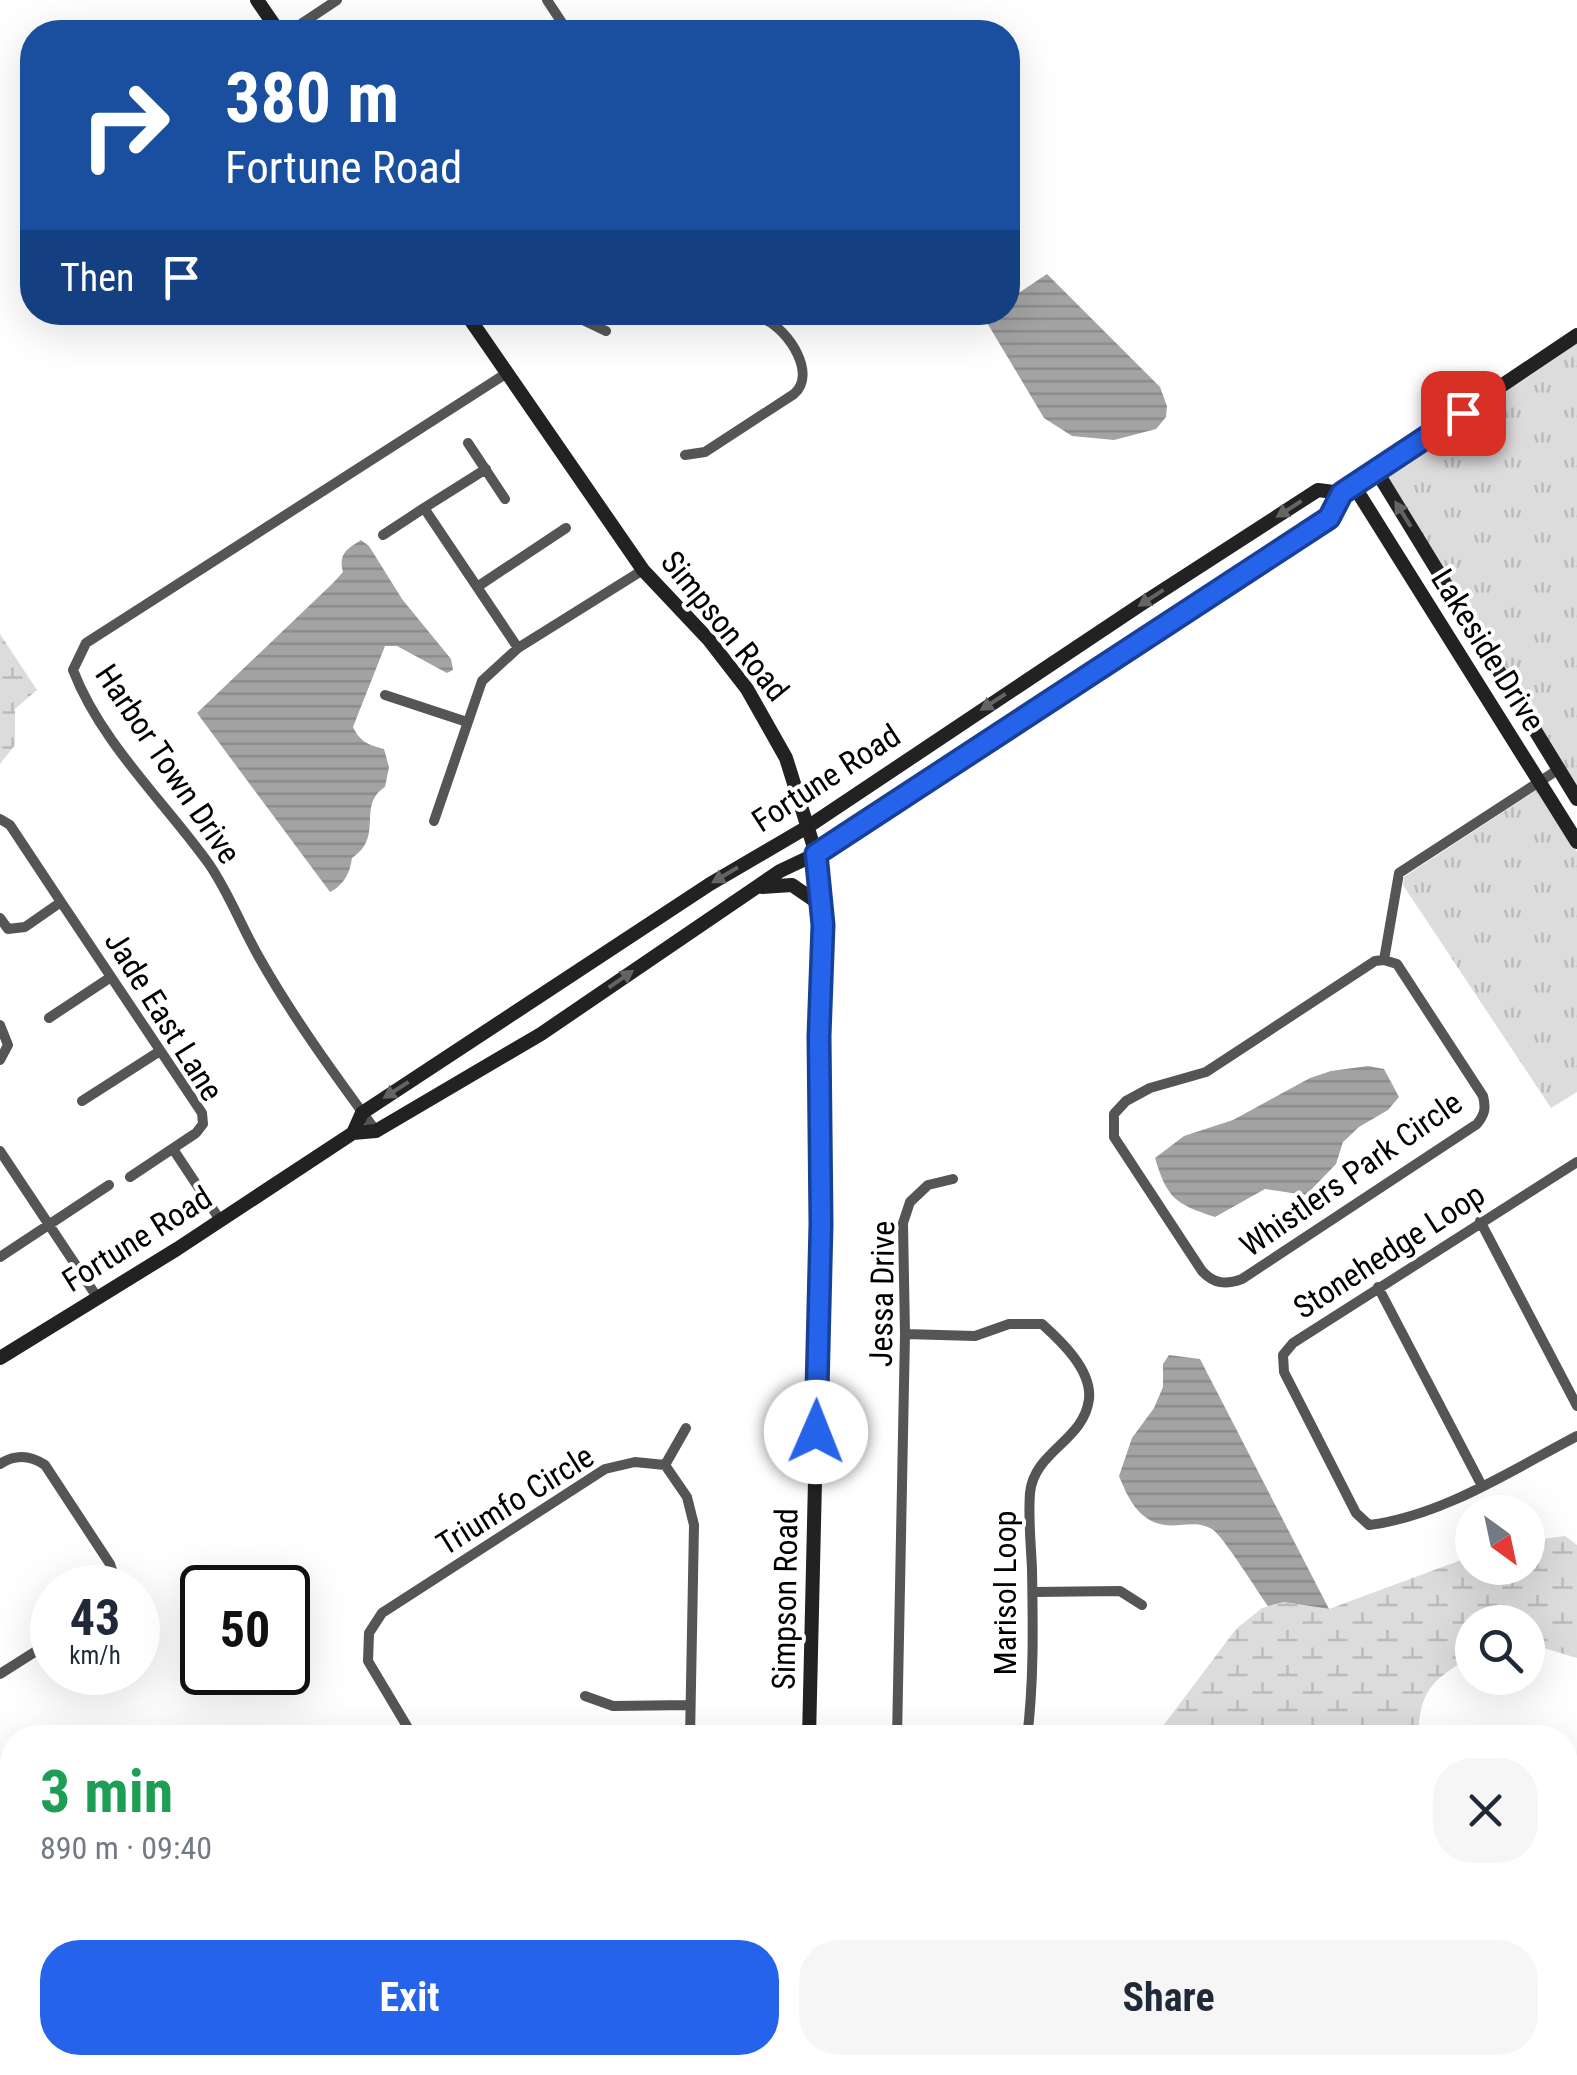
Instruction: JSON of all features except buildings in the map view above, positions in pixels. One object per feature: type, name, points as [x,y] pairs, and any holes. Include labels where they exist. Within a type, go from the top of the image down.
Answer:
[{"type":"main road","name":"Simpson Road","points":[[475,325],[643,570],[709,640],[747,689],[786,758],[816,854],[820,906],[821,1243],[809,1725]]},
{"type":"main road","name":"Fortune Road","points":[[0,1358],[353,1133],[376,1131],[576,1011],[756,888],[816,854],[1329,518],[1348,490],[1577,335]]},
{"type":"main road","name":"Lakeside Drive","points":[[1377,472],[1577,799]]},
{"type":"main road","name":"Fortune Road","points":[[362,1112],[710,884],[809,826],[1302,500],[1318,490],[1348,490]]},
{"type":"main road","name":"Lakeside Drive","points":[[1348,490],[1577,842]]},
{"type":"main road","points":[[756,888],[792,885],[820,906]]},
{"type":"main road","points":[[353,1133],[362,1112]]},
{"type":"street","points":[[307,20],[338,0]]},
{"type":"street","points":[[592,325],[606,331]]},
{"type":"street","points":[[685,456],[705,452],[794,394],[804,382],[804,368],[772,325]]},
{"type":"street","name":"Harbor Town Drive","points":[[376,1131],[290,1009],[211,867],[110,736],[81,692],[73,670],[86,643],[507,373]]},
{"type":"street","points":[[468,442],[505,499]]},
{"type":"street","points":[[383,535],[486,469]]},
{"type":"street","points":[[424,508],[518,648]]},
{"type":"street","points":[[477,587],[566,528]]},
{"type":"street","points":[[434,821],[482,681],[518,648],[643,570]]},
{"type":"street","points":[[384,694],[466,722]]},
{"type":"street","points":[[1384,960],[1399,874],[1559,770]]},
{"type":"street","name":"Jade East Lane","points":[[0,820],[10,824],[202,1113],[203,1124],[196,1133],[130,1177]]},
{"type":"street","points":[[0,918],[8,929],[25,927],[62,902]]},
{"type":"street","name":"Whistlers Park Circle","points":[[1384,960],[1397,964],[1483,1096],[1482,1118],[1242,1279],[1226,1284],[1212,1280],[1202,1271],[1114,1136],[1114,1114],[1126,1101],[1150,1088],[1206,1072],[1375,961],[1384,960]]},
{"type":"street","points":[[49,1018],[112,976]]},
{"type":"street","points":[[0,1024],[8,1045],[0,1060]]},
{"type":"street","points":[[82,1101],[160,1052]]},
{"type":"street","name":"Jade East Lane","points":[[172,1149],[220,1220]]},
{"type":"street","points":[[0,1151],[97,1297]]},
{"type":"street","name":"Stonehedge Loop","points":[[1577,1162],[1378,1287],[1293,1343],[1282,1356],[1284,1372],[1356,1513],[1369,1525],[1398,1522],[1482,1486],[1577,1436]]},
{"type":"street","name":"Jessa Drive","points":[[897,1725],[905,1334],[903,1223],[910,1202],[928,1185],[953,1179]]},
{"type":"street","points":[[0,1257],[108,1184]]},
{"type":"street","points":[[1480,1221],[1577,1406]]},
{"type":"street","points":[[1378,1287],[1482,1486]]},
{"type":"street","name":"Marisol Loop","points":[[905,1334],[975,1336],[1009,1324],[1042,1324],[1064,1343],[1083,1374],[1090,1397],[1079,1428],[1036,1468],[1030,1492],[1032,1592],[1027,1725]]},
{"type":"street","points":[[686,1428],[665,1465],[688,1497],[694,1525],[690,1725]]},
{"type":"street","points":[[0,1464],[18,1456],[45,1464],[110,1565]]},
{"type":"street","name":"Triumfo Circle","points":[[405,1725],[368,1661],[369,1633],[382,1613],[605,1468],[635,1462],[665,1465]]},
{"type":"street","points":[[1032,1592],[1120,1592],[1142,1606]]},
{"type":"street","points":[[0,1674],[30,1654]]},
{"type":"street","points":[[585,1696],[612,1706],[690,1704]]},
{"type":"green space","points":[[1577,341],[1577,788],[1381,468]]},
{"type":"green space","points":[[0,634],[37,690],[15,709],[15,745],[0,764]]},
{"type":"green space","points":[[1538,789],[1577,852],[1577,1092],[1551,1108],[1403,885],[1404,877]]},
{"type":"green space","points":[[1565,1536],[1577,1545],[1577,1658],[1545,1648],[1545,1605],[1455,1605],[1455,1667],[1431,1687],[1419,1725],[1164,1725],[1236,1629],[1262,1608],[1284,1602],[1329,1609],[1455,1562],[1455,1585],[1545,1585],[1545,1539]]},
{"type":"shaded area","points":[[1047,274],[1160,387],[1167,406],[1166,417],[1156,429],[1114,440],[1072,436],[1044,418],[988,325],[1020,325],[1020,292]]},
{"type":"shaded area","points":[[361,540],[451,659],[453,670],[447,673],[397,646],[385,646],[353,727],[366,742],[384,749],[389,767],[385,787],[372,803],[367,840],[352,858],[343,882],[330,892],[197,713],[333,583],[343,572],[345,553]]},
{"type":"shaded area","points":[[1368,1066],[1384,1069],[1399,1097],[1388,1110],[1343,1142],[1336,1164],[1306,1195],[1265,1189],[1215,1217],[1190,1208],[1169,1191],[1155,1158],[1184,1136],[1233,1120],[1310,1078]]},
{"type":"shaded area","points":[[1169,1355],[1200,1359],[1329,1609],[1284,1602],[1268,1606],[1212,1529],[1156,1523],[1141,1514],[1130,1500],[1119,1476],[1132,1438],[1154,1408],[1163,1387],[1163,1364]]},
{"type":"route","points":[[816,1432],[823,925],[816,854],[1329,518],[1342,493],[1463,413]]}]
